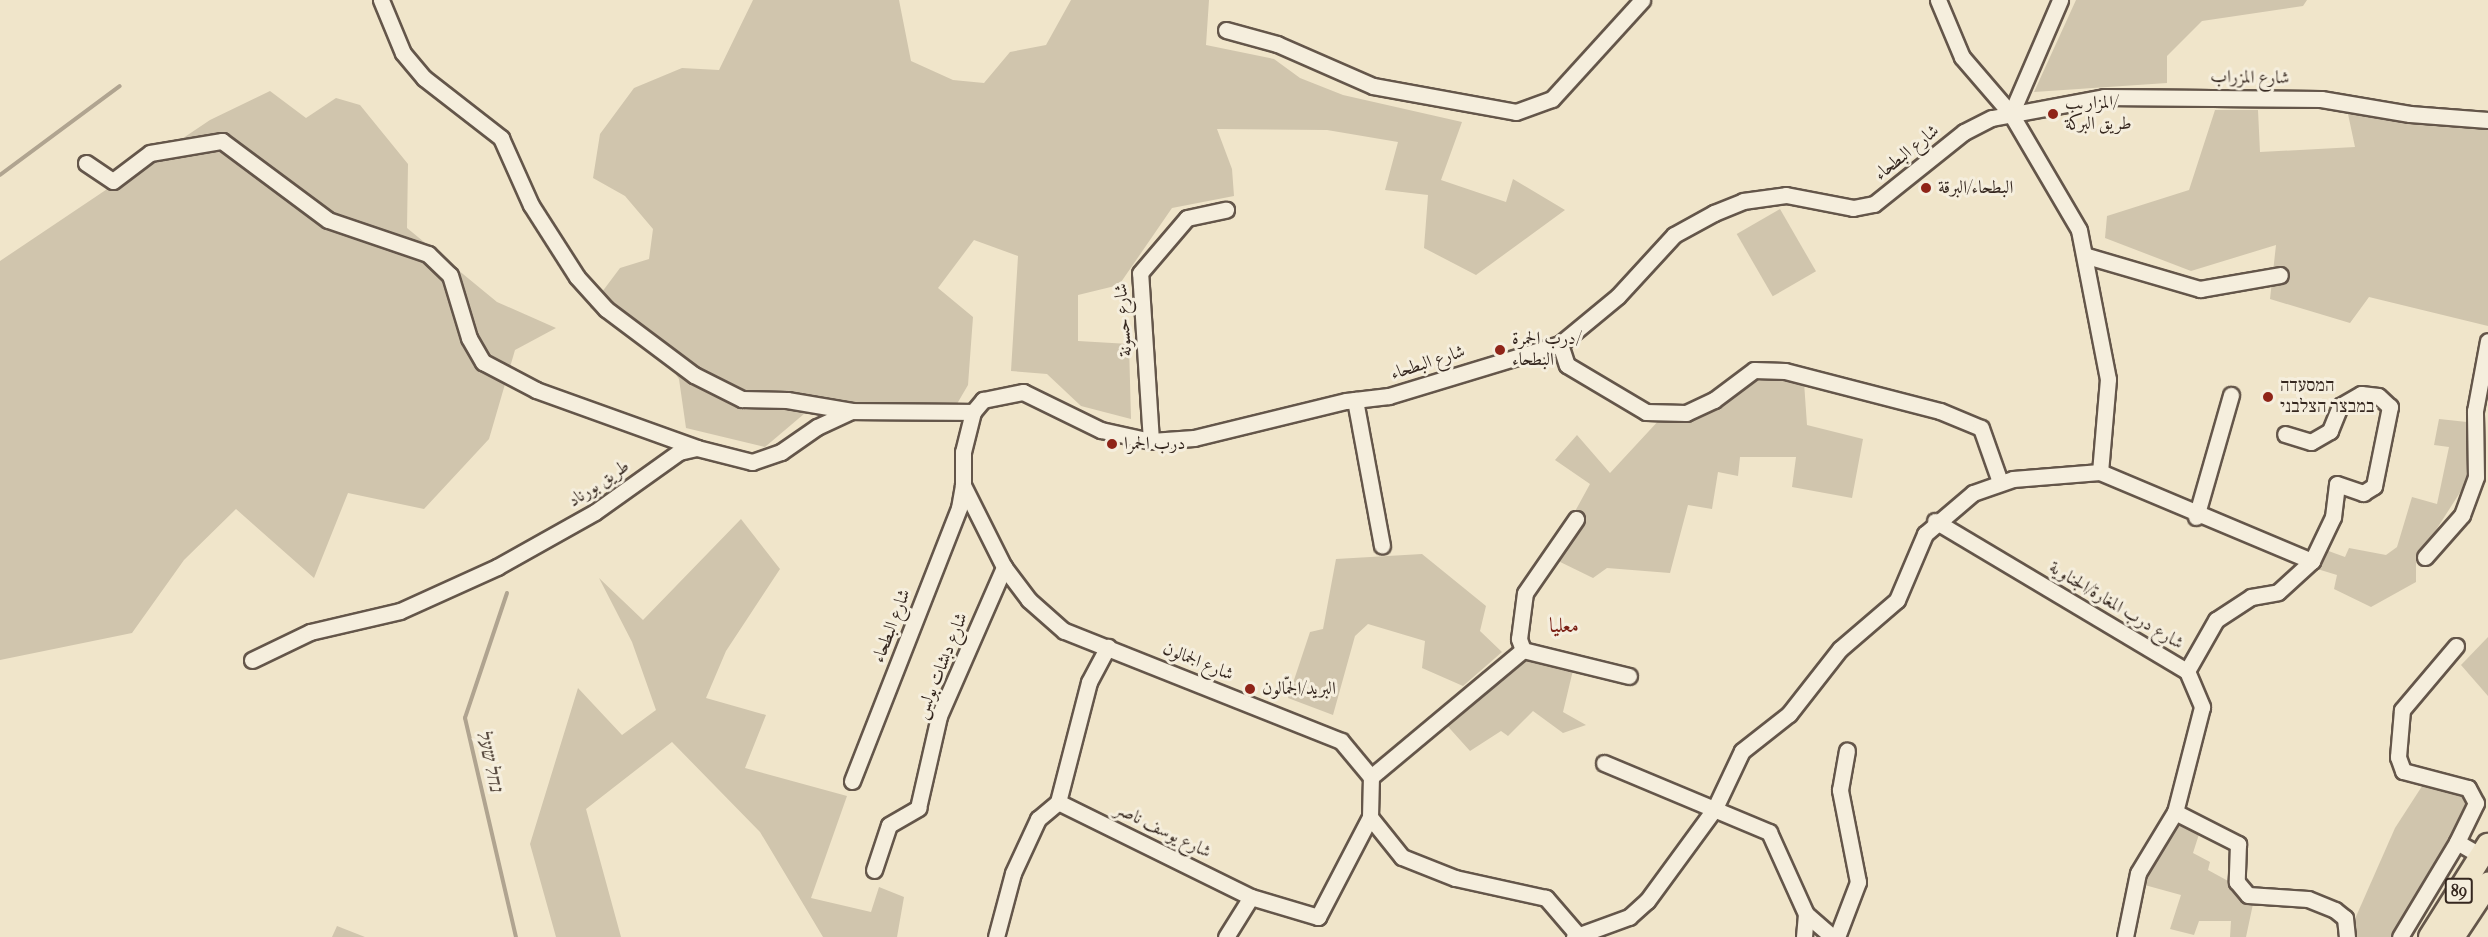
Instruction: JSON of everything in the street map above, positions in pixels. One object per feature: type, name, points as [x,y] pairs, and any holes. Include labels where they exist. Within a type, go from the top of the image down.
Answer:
[{"type":"highway","name":"89","points":[[2430,937],[2484,851]]},
{"type":"highway","name":"89","points":[[2453,937],[2488,884]]},
{"type":"street","points":[[381,0],[403,53],[424,78],[501,138],[531,205],[577,277],[606,309],[694,375],[742,399],[787,399],[852,411],[973,412]]},
{"type":"street","points":[[1226,30],[1277,44],[1373,86],[1516,112],[1552,99],[1642,0]]},
{"type":"street","points":[[1938,0],[1962,57],[2012,114],[2079,230],[2087,256],[2108,380],[2100,472]]},
{"type":"street","points":[[2012,114],[2060,0]]},
{"type":"street","name":"شارع المزراب","points":[[2012,114],[2104,97],[2244,97],[2321,99],[2410,114],[2488,120]]},
{"type":"street","name":"شارع البطحاء","points":[[973,412],[990,395],[1023,392],[1101,430],[1151,441],[1194,438],[1355,400],[1389,396],[1560,344],[1618,296],[1674,235],[1714,213],[1743,201],[1786,195],[1853,208],[1874,204],[1964,132],[2012,114]]},
{"type":"street","points":[[86,163],[113,181],[150,153],[222,141],[328,220],[428,254],[450,275],[469,338],[483,362],[547,394],[697,448],[752,462],[781,452],[817,427],[852,411]]},
{"type":"street","name":"شارع حسونة","points":[[1151,441],[1140,273],[1187,218],[1226,210]]},
{"type":"street","points":[[2087,256],[2200,289],[2280,275]]},
{"type":"street","points":[[2425,557],[2462,515],[2476,477],[2475,411],[2488,341]]},
{"type":"street","points":[[1560,344],[1567,365],[1646,412],[1686,413],[1714,400],[1754,370],[1785,371],[1940,411],[1981,429],[2000,482]]},
{"type":"street","points":[[2187,671],[2216,620],[2251,597],[2278,592],[2312,561],[2333,517],[2337,484],[2363,493],[2374,486],[2390,407],[2378,396],[2361,394],[2340,406],[2331,431],[2311,442],[2285,434]]},
{"type":"street","points":[[2196,517],[2231,395]]},
{"type":"street","points":[[1355,400],[1382,546]]},
{"type":"street","name":"شارع الجمالون","points":[[973,412],[963,452],[963,485],[1004,567],[1029,600],[1064,631],[1341,741],[1371,777]]},
{"type":"street","name":"طريق بورناد","points":[[252,660],[310,632],[400,611],[497,567],[595,512],[679,452],[697,448]]},
{"type":"street","points":[[1523,650],[1371,777],[1370,817],[1402,858],[1455,878],[1546,898],[1576,935],[1629,917],[1647,901],[1715,808],[1742,751],[1789,714],[1840,649],[1897,600],[1935,521],[1953,505],[2000,482],[2100,472],[2196,517],[2312,561]]},
{"type":"street","name":"شارع البطحاء","points":[[852,781],[959,508],[963,485]]},
{"type":"street","points":[[1523,650],[1519,639],[1525,593],[1576,519]]},
{"type":"street","name":"شارع درب المغارة/الجناوية","points":[[1935,521],[2187,671],[2202,707],[2175,812],[2138,873],[2125,937]]},
{"type":"street","name":"شارع دبشات بولس","points":[[874,870],[889,825],[918,808],[939,716],[1004,567]]},
{"type":"street","points":[[2400,937],[2457,842],[2476,803],[2468,788],[2403,771],[2398,757],[2402,710],[2456,646]]},
{"type":"street","points":[[996,937],[1013,873],[1038,819],[1058,802],[1089,682],[1108,647]]},
{"type":"street","points":[[1523,650],[1629,675]]},
{"type":"street","points":[[1604,763],[1769,832],[1806,914],[1835,937],[1858,882],[1840,790],[1847,751]]},
{"type":"street","name":"شارع يوسف ناصر","points":[[1058,802],[1251,897],[1318,917],[1370,817]]},
{"type":"street","points":[[2175,812],[2238,844],[2237,882],[2248,895],[2308,899],[2335,910],[2345,918],[2347,937]]},
{"type":"street","points":[[2457,842],[2484,851]]},
{"type":"street","points":[[1226,937],[1251,897]]},
{"type":"street","points":[[1804,937],[1806,914]]},
{"type":"shaded area","points":[[753,0],[899,0],[911,61],[953,80],[984,83],[1010,52],[1046,45],[1071,0],[1209,0],[1206,45],[1274,59],[1300,78],[1343,95],[1462,122],[1441,180],[1506,202],[1513,179],[1565,210],[1476,275],[1424,248],[1428,195],[1385,190],[1398,142],[1327,130],[1217,129],[1232,169],[1234,196],[1172,208],[1119,285],[1078,295],[1078,341],[1129,344],[1131,419],[1081,406],[1047,374],[1011,371],[1018,256],[974,240],[938,288],[973,317],[968,385],[954,409],[811,408],[765,447],[686,428],[679,379],[650,338],[590,308],[620,268],[649,259],[653,229],[625,196],[593,178],[600,134],[634,88],[682,68],[719,70]]},
{"type":"shaded area","points":[[2076,0],[2307,0],[2303,6],[2202,21],[2167,56],[2167,83],[2034,92]]},
{"type":"shaded area","points":[[270,91],[306,118],[336,98],[360,105],[408,164],[407,228],[497,302],[556,328],[515,350],[489,439],[424,509],[348,493],[314,578],[236,509],[184,560],[132,633],[0,660],[0,261],[210,120]]},
{"type":"shaded area","points":[[2215,110],[2258,110],[2260,152],[2355,147],[2348,114],[2488,128],[2488,326],[2369,297],[2350,323],[2270,299],[2276,245],[2191,271],[2105,238],[2107,216],[2189,190]]},
{"type":"shaded area","points":[[1780,209],[1816,271],[1773,296],[1737,234]]},
{"type":"shaded area","points":[[1775,377],[1804,382],[1807,425],[1863,439],[1852,498],[1792,487],[1796,457],[1740,457],[1738,476],[1718,472],[1712,509],[1688,505],[1670,573],[1607,568],[1593,578],[1550,557],[1590,484],[1555,460],[1577,435],[1610,473],[1661,418],[1706,411],[1756,378]]},
{"type":"shaded area","points":[[2439,419],[2467,422],[2470,477],[2416,561],[2416,582],[2371,607],[2334,589],[2337,575],[2314,568],[2323,549],[2345,557],[2349,548],[2386,555],[2397,547],[2412,497],[2437,504],[2449,447],[2434,445]]},
{"type":"shaded area","points":[[741,519],[780,569],[726,651],[706,698],[766,715],[745,768],[847,796],[811,898],[871,912],[879,887],[904,897],[897,937],[823,937],[760,832],[672,742],[586,809],[621,937],[556,937],[530,844],[578,688],[622,735],[656,710],[632,642],[599,578],[643,620]]},
{"type":"shaded area","points":[[1422,554],[1486,606],[1480,631],[1502,652],[1463,686],[1422,668],[1425,641],[1368,624],[1355,636],[1333,715],[1288,698],[1310,632],[1323,629],[1336,559]]},
{"type":"shaded area","points":[[2488,637],[2488,696],[2461,665]]},
{"type":"shaded area","points":[[1522,656],[1574,666],[1563,712],[1586,725],[1563,733],[1533,711],[1508,736],[1501,731],[1470,751],[1443,721]]},
{"type":"shaded area","points":[[2426,780],[2482,803],[2405,937],[2347,937],[2395,828]]},
{"type":"shaded area","points":[[2171,822],[2200,831],[2193,853],[2210,862],[2208,870],[2230,882],[2238,898],[2253,904],[2246,937],[2230,937],[2231,921],[2199,921],[2194,935],[2170,929],[2181,895],[2141,884]]},
{"type":"shaded area","points":[[337,926],[365,937],[332,937]]},
{"type":"waterway","points":[[0,175],[120,86]]},
{"type":"waterway","name":"נחל שעל","points":[[507,593],[465,718],[516,937]]},
{"type":"place","name":"المزاريب/ طريق البركة","points":[[2053,114]]},
{"type":"place","name":"البطحاء/البرقة","points":[[1926,188]]},
{"type":"place","name":"درب الحمرة/ البطحاء","points":[[1500,350]]},
{"type":"place","name":"המסעדה במבצר הצלבני","points":[[2268,397]]},
{"type":"place","name":"درب الحمرا","points":[[1112,444]]},
{"type":"place","name":"البريد/الجمّالون","points":[[1250,689]]},
{"type":"district","name":"معليا","points":[[1564,625]]}]
